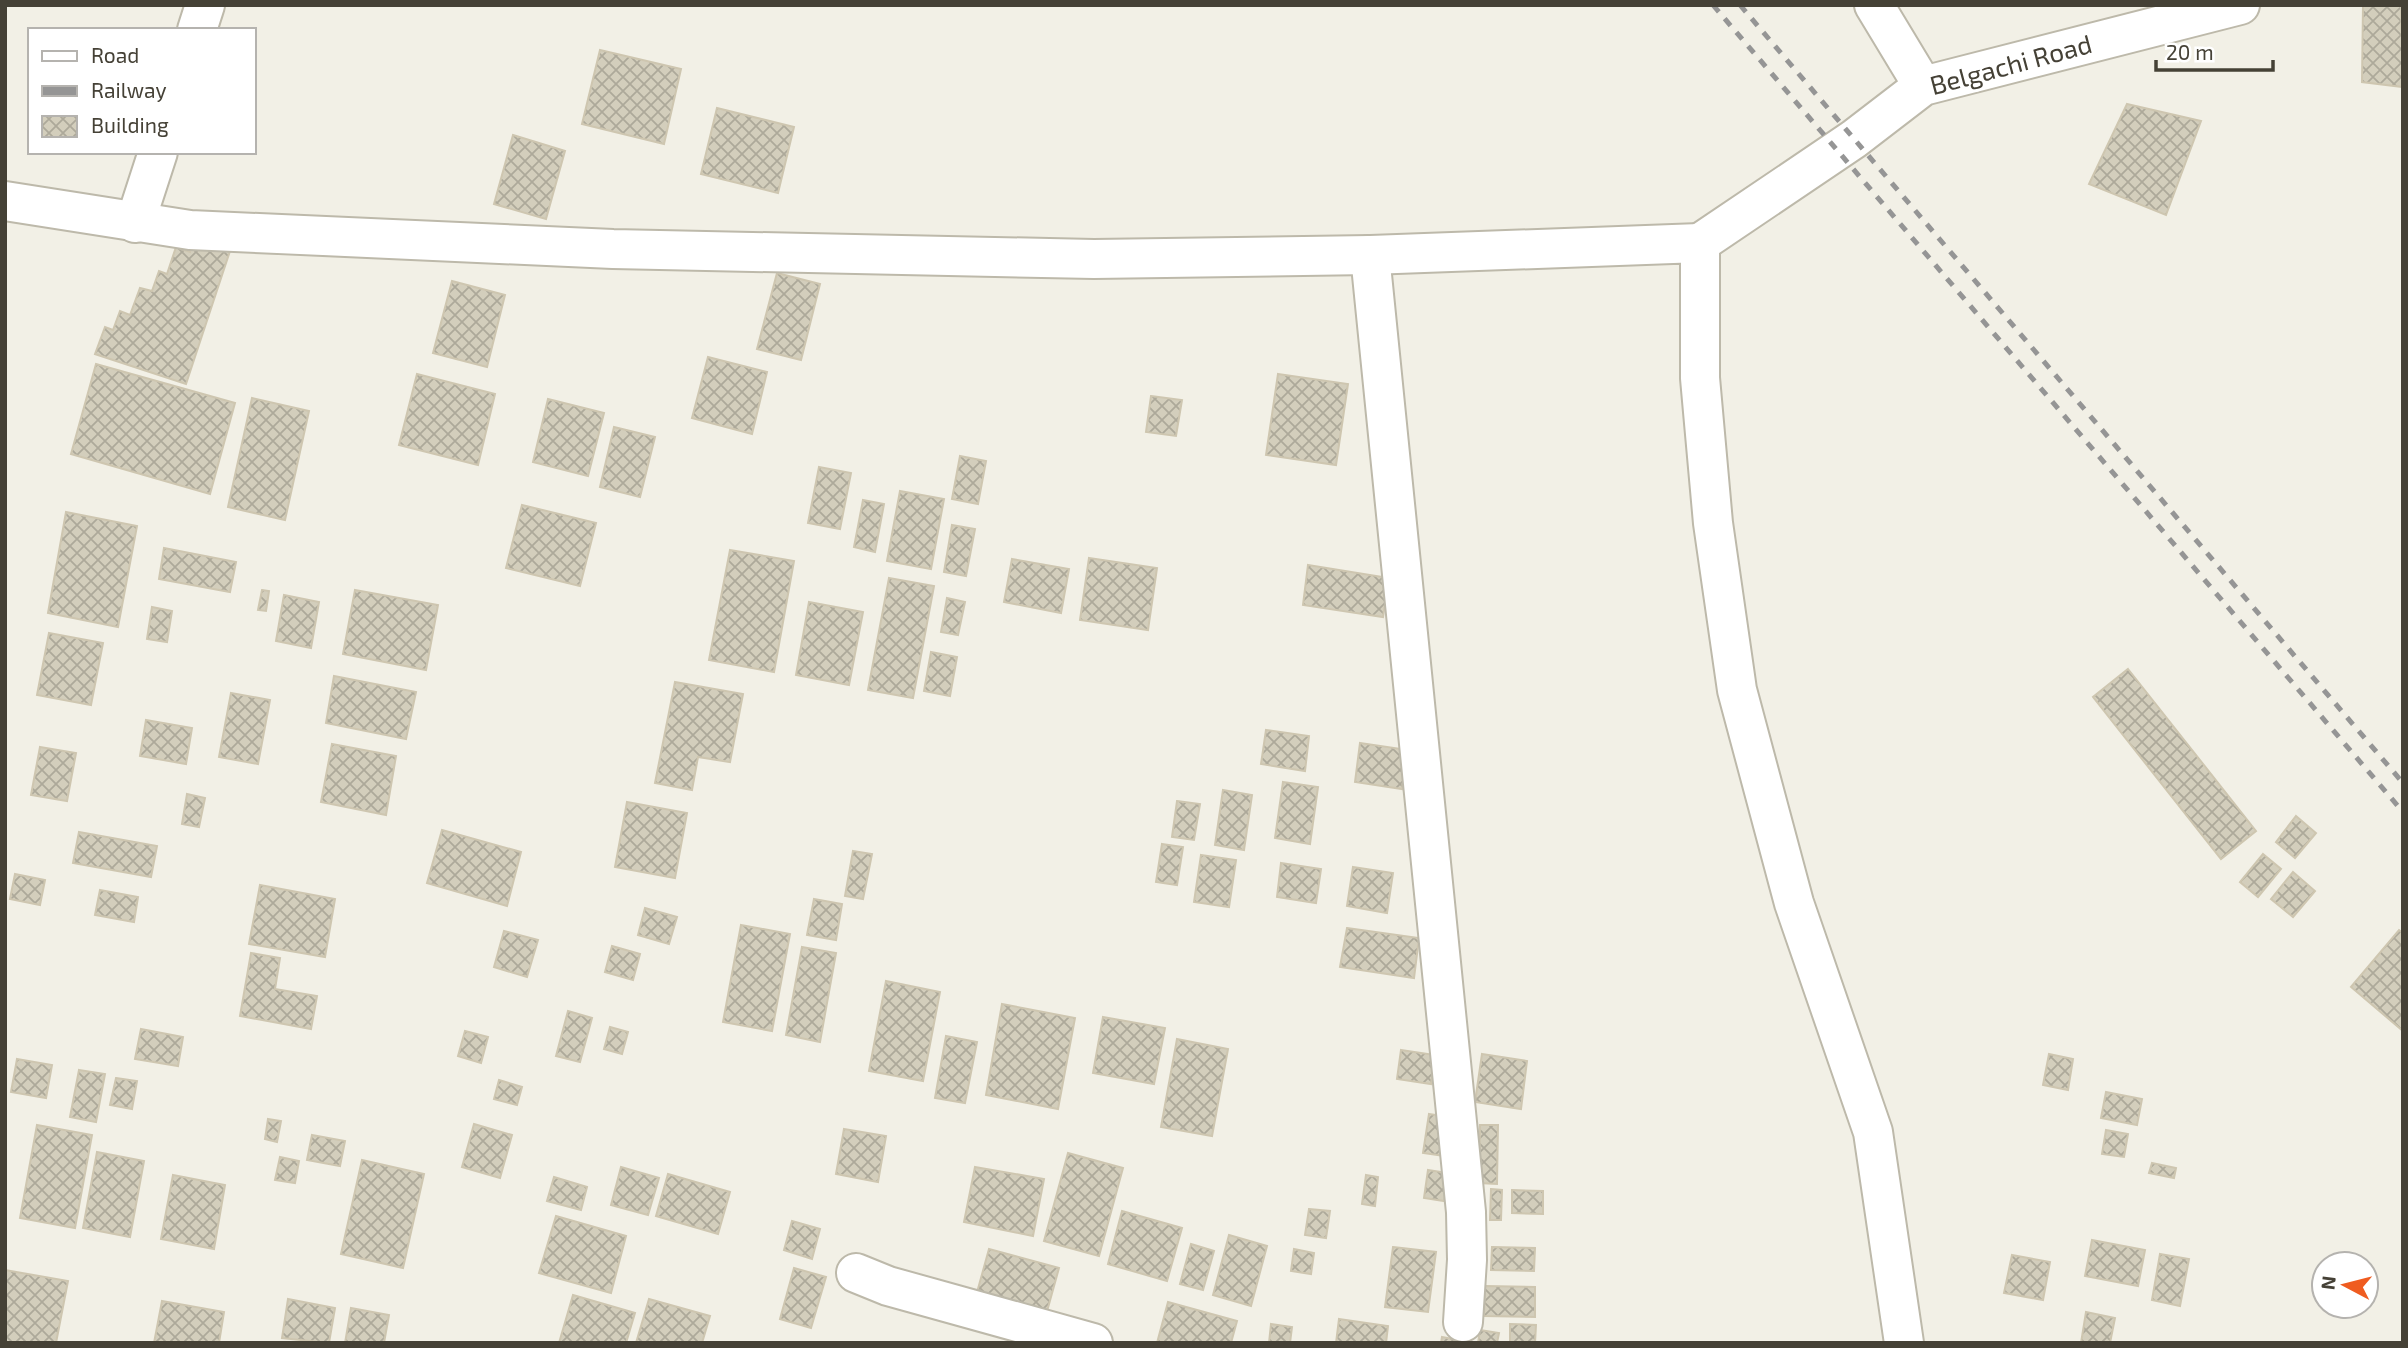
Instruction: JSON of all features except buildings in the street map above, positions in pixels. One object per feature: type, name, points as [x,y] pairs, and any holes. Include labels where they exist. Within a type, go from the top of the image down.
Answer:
[{"type":"street","points":[[199,28],[205,5]]},
{"type":"street","points":[[1874,5],[1923,86]]},
{"type":"street","name":"Belgachi Road","points":[[1700,243],[1854,139],[1923,86],[2239,5]]},
{"type":"street","points":[[135,223],[157,154]]},
{"type":"street","points":[[5,201],[190,230],[612,249],[1094,259],[1370,255],[1700,243],[1700,378],[1713,523],[1737,690],[1794,903],[1873,1132],[1904,1343]]},
{"type":"street","points":[[1370,255],[1466,1212],[1467,1261],[1463,1322]]},
{"type":"street","points":[[856,1273],[888,1286],[1093,1343]]},
{"type":"railway","points":[[1713,5],[2403,812]]},
{"type":"railway","points":[[1740,5],[2403,783]]}]
